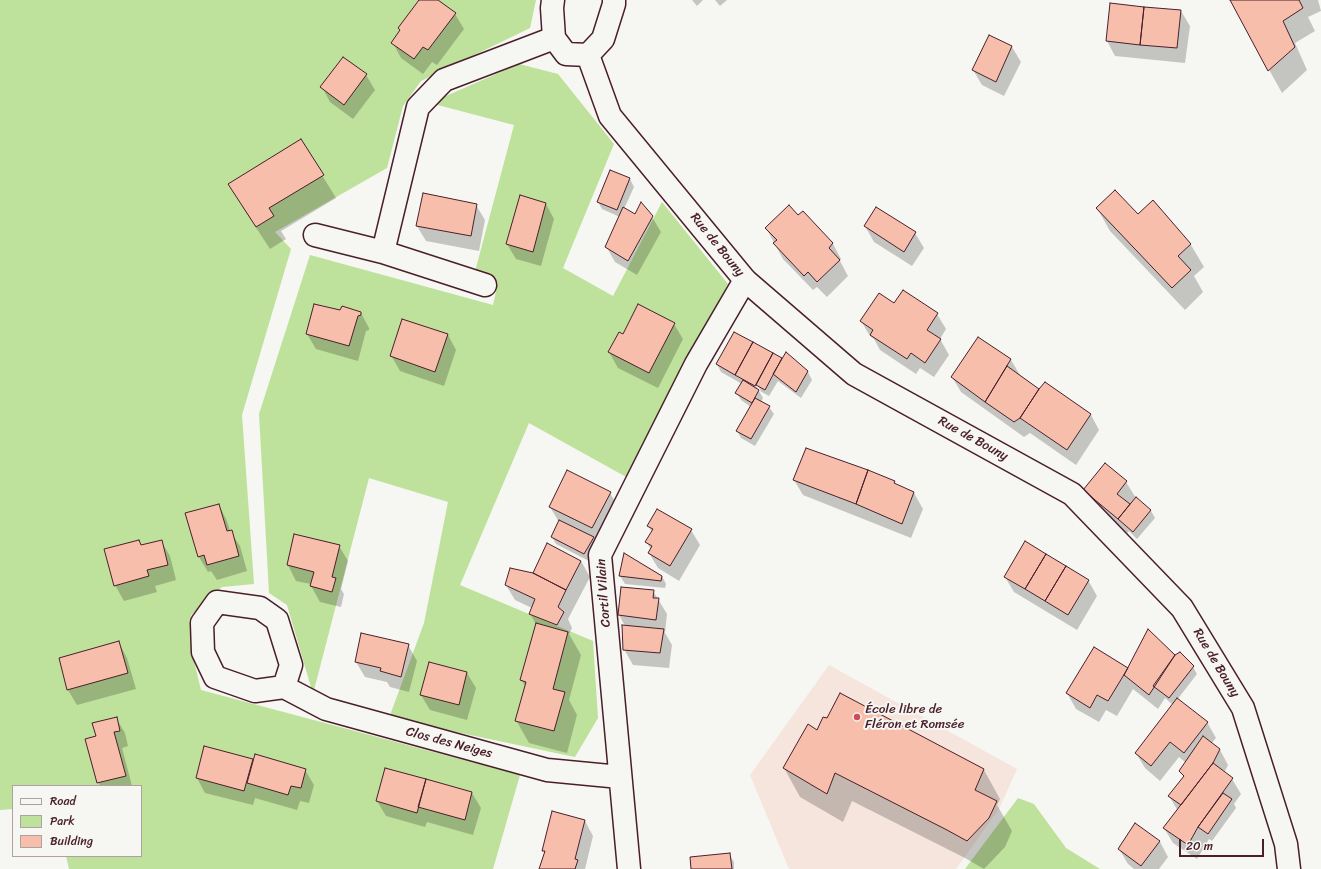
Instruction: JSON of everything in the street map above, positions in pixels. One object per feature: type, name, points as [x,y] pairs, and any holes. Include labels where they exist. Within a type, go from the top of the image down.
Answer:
[{"type":"street","points":[[553,0],[552,8],[554,38],[566,54],[588,55],[603,39],[614,0]]},
{"type":"street","points":[[383,252],[418,107],[444,80],[554,38]]},
{"type":"street","name":"Rue de Bouny","points":[[588,55],[610,116],[745,280],[854,374],[1072,494],[1182,608],[1243,708],[1286,844],[1289,869]]},
{"type":"street","points":[[315,235],[383,252],[485,285]]},
{"type":"street","name":"Cortil Vilain","points":[[629,869],[600,556],[696,364],[745,280]]},
{"type":"street","points":[[217,602],[260,608],[277,620],[291,665],[284,687],[255,691],[215,677],[203,652],[202,623],[217,602]]},
{"type":"street","name":"Clos des Neiges","points":[[284,687],[326,709],[539,768],[620,777]]},
{"type":"shaded area","name":"École libre de Fléron et Romsée","points":[[829,665],[1017,769],[999,809],[956,869],[789,869],[750,775]]},
{"type":"green space","points":[[0,0],[536,0],[530,28],[421,81],[403,106],[387,168],[275,232],[291,249],[242,415],[254,584],[222,587],[191,615],[191,649],[201,690],[520,775],[493,869],[69,869],[66,857],[142,857],[142,785],[12,785],[12,809],[0,810]]},
{"type":"green space","points":[[519,64],[558,74],[614,144],[563,268],[613,296],[662,202],[728,284],[628,478],[529,423],[460,585],[593,641],[598,718],[575,757],[389,718],[424,623],[448,502],[369,478],[313,694],[287,605],[269,593],[259,414],[310,255],[493,305],[498,282],[473,279],[514,125],[430,103]]},
{"type":"green space","points":[[1018,798],[1034,804],[1066,848],[1100,869],[965,869]]},
{"type":"building","points":[[419,0],[438,0],[456,13],[428,50],[423,47],[414,59],[391,43],[400,30],[398,28]]},
{"type":"building","points":[[1230,0],[1299,0],[1303,8],[1283,21],[1295,47],[1268,71]]},
{"type":"building","points":[[1110,3],[1144,7],[1140,45],[1106,41]]},
{"type":"building","points":[[1144,7],[1181,10],[1177,48],[1140,45]]},
{"type":"building","points":[[989,35],[1012,46],[996,82],[972,70]]},
{"type":"building","points":[[343,57],[367,74],[344,105],[320,87]]},
{"type":"building","points":[[301,139],[324,175],[269,208],[274,216],[256,227],[228,184]]},
{"type":"building","points":[[610,170],[630,178],[617,210],[597,202]]},
{"type":"building","points":[[1115,190],[1138,214],[1153,200],[1191,244],[1178,256],[1191,270],[1172,288],[1096,208]]},
{"type":"building","points":[[423,193],[477,204],[471,236],[416,226]]},
{"type":"building","points":[[520,195],[546,203],[533,252],[506,244]]},
{"type":"building","points":[[641,202],[653,216],[628,261],[605,247],[623,207],[635,214]]},
{"type":"building","points":[[789,205],[798,215],[803,211],[833,243],[829,248],[840,260],[817,282],[808,272],[804,276],[773,243],[777,240],[765,228]]},
{"type":"building","points":[[876,207],[916,232],[904,252],[864,226]]},
{"type":"building","points":[[903,290],[938,313],[927,330],[941,339],[925,363],[911,353],[907,359],[870,335],[873,330],[860,321],[879,293],[894,303]]},
{"type":"building","points":[[314,304],[340,310],[342,306],[361,312],[361,315],[358,316],[349,346],[306,334]]},
{"type":"building","points":[[638,304],[675,323],[649,373],[608,352],[619,332],[623,334]]},
{"type":"building","points":[[402,319],[448,334],[435,372],[390,356]]},
{"type":"building","points":[[734,332],[753,342],[735,375],[716,364]]},
{"type":"building","points":[[978,337],[1011,359],[985,402],[951,377]]},
{"type":"building","points":[[753,342],[773,353],[755,386],[735,375]]},
{"type":"building","points":[[786,352],[808,371],[796,392],[773,374]]},
{"type":"building","points":[[773,353],[782,358],[765,390],[756,385]]},
{"type":"building","points":[[1007,366],[1039,389],[1020,418],[1014,422],[985,402]]},
{"type":"building","points":[[743,380],[759,390],[752,403],[735,393]]},
{"type":"building","points":[[1045,382],[1091,414],[1067,450],[1020,418]]},
{"type":"building","points":[[755,398],[770,406],[751,439],[736,431]]},
{"type":"building","points":[[806,448],[868,470],[856,504],[793,480]]},
{"type":"building","points":[[1105,463],[1127,481],[1117,494],[1130,504],[1118,519],[1083,490]]},
{"type":"building","points":[[567,470],[611,492],[592,528],[549,507]]},
{"type":"building","points":[[868,470],[895,481],[894,483],[914,492],[902,524],[856,504]]},
{"type":"building","points":[[1136,497],[1151,510],[1133,532],[1118,519]]},
{"type":"building","points":[[219,504],[227,531],[232,530],[239,556],[207,565],[204,555],[198,557],[185,513]]},
{"type":"building","points":[[657,509],[692,529],[670,566],[648,553],[652,546],[645,542],[653,529],[647,526]]},
{"type":"building","points":[[559,520],[594,537],[584,554],[551,537]]},
{"type":"building","points":[[294,534],[340,545],[332,577],[336,578],[332,592],[310,586],[314,572],[287,565]]},
{"type":"building","points":[[139,540],[141,545],[162,540],[168,565],[147,570],[149,576],[114,586],[104,549]]},
{"type":"building","points":[[1025,541],[1046,554],[1025,589],[1004,577]]},
{"type":"building","points":[[547,543],[581,561],[566,590],[533,573]]},
{"type":"building","points":[[624,553],[662,576],[661,581],[619,576]]},
{"type":"building","points":[[1046,554],[1066,566],[1045,601],[1025,589]]},
{"type":"building","points":[[1066,566],[1089,580],[1068,615],[1045,601]]},
{"type":"building","points":[[510,568],[533,573],[566,590],[558,607],[564,612],[557,625],[529,614],[535,599],[505,585]]},
{"type":"building","points":[[621,587],[654,590],[653,598],[659,598],[656,620],[618,615]]},
{"type":"building","points":[[536,623],[568,632],[553,689],[565,692],[554,731],[515,721],[526,682],[520,680]]},
{"type":"building","points":[[622,625],[664,629],[660,653],[623,650]]},
{"type":"building","points":[[1148,629],[1175,655],[1149,695],[1124,675]]},
{"type":"building","points":[[361,633],[409,644],[401,677],[380,671],[381,668],[355,662]]},
{"type":"building","points":[[119,641],[128,673],[67,690],[59,658]]},
{"type":"building","points":[[1094,647],[1128,668],[1108,701],[1097,695],[1090,708],[1066,693]]},
{"type":"building","points":[[1180,652],[1194,666],[1169,698],[1153,686],[1175,655]]},
{"type":"building","points":[[429,662],[467,672],[459,705],[420,695]]},
{"type":"building","points":[[840,693],[984,769],[975,790],[997,801],[989,818],[967,841],[835,773],[827,794],[783,768],[808,724],[817,730],[823,717],[827,718]]},
{"type":"building","points":[[1177,698],[1208,722],[1184,753],[1170,742],[1151,766],[1135,753]]},
{"type":"building","points":[[117,717],[120,731],[114,732],[126,776],[97,783],[85,739],[96,736],[92,723]]},
{"type":"building","points":[[1203,736],[1220,749],[1213,763],[1181,805],[1168,796],[1184,776],[1179,771]]},
{"type":"building","points":[[204,746],[253,759],[244,791],[196,778]]},
{"type":"building","points":[[255,754],[306,769],[301,788],[291,786],[288,795],[247,783]]},
{"type":"building","points":[[1213,763],[1233,778],[1198,827],[1188,845],[1163,828]]},
{"type":"building","points":[[385,768],[426,779],[417,813],[376,801]]},
{"type":"building","points":[[426,779],[472,792],[465,820],[418,807]]},
{"type":"building","points":[[1223,793],[1232,799],[1208,834],[1198,827]]},
{"type":"building","points":[[552,811],[585,820],[575,859],[578,860],[575,869],[539,869],[545,851],[542,851]]},
{"type":"building","points":[[1135,823],[1160,841],[1141,866],[1118,849]]},
{"type":"building","points":[[730,853],[732,869],[691,869],[690,857]]},
{"type":"place","name":"École libre de Fléron et Romsée","points":[[857,717]]}]
